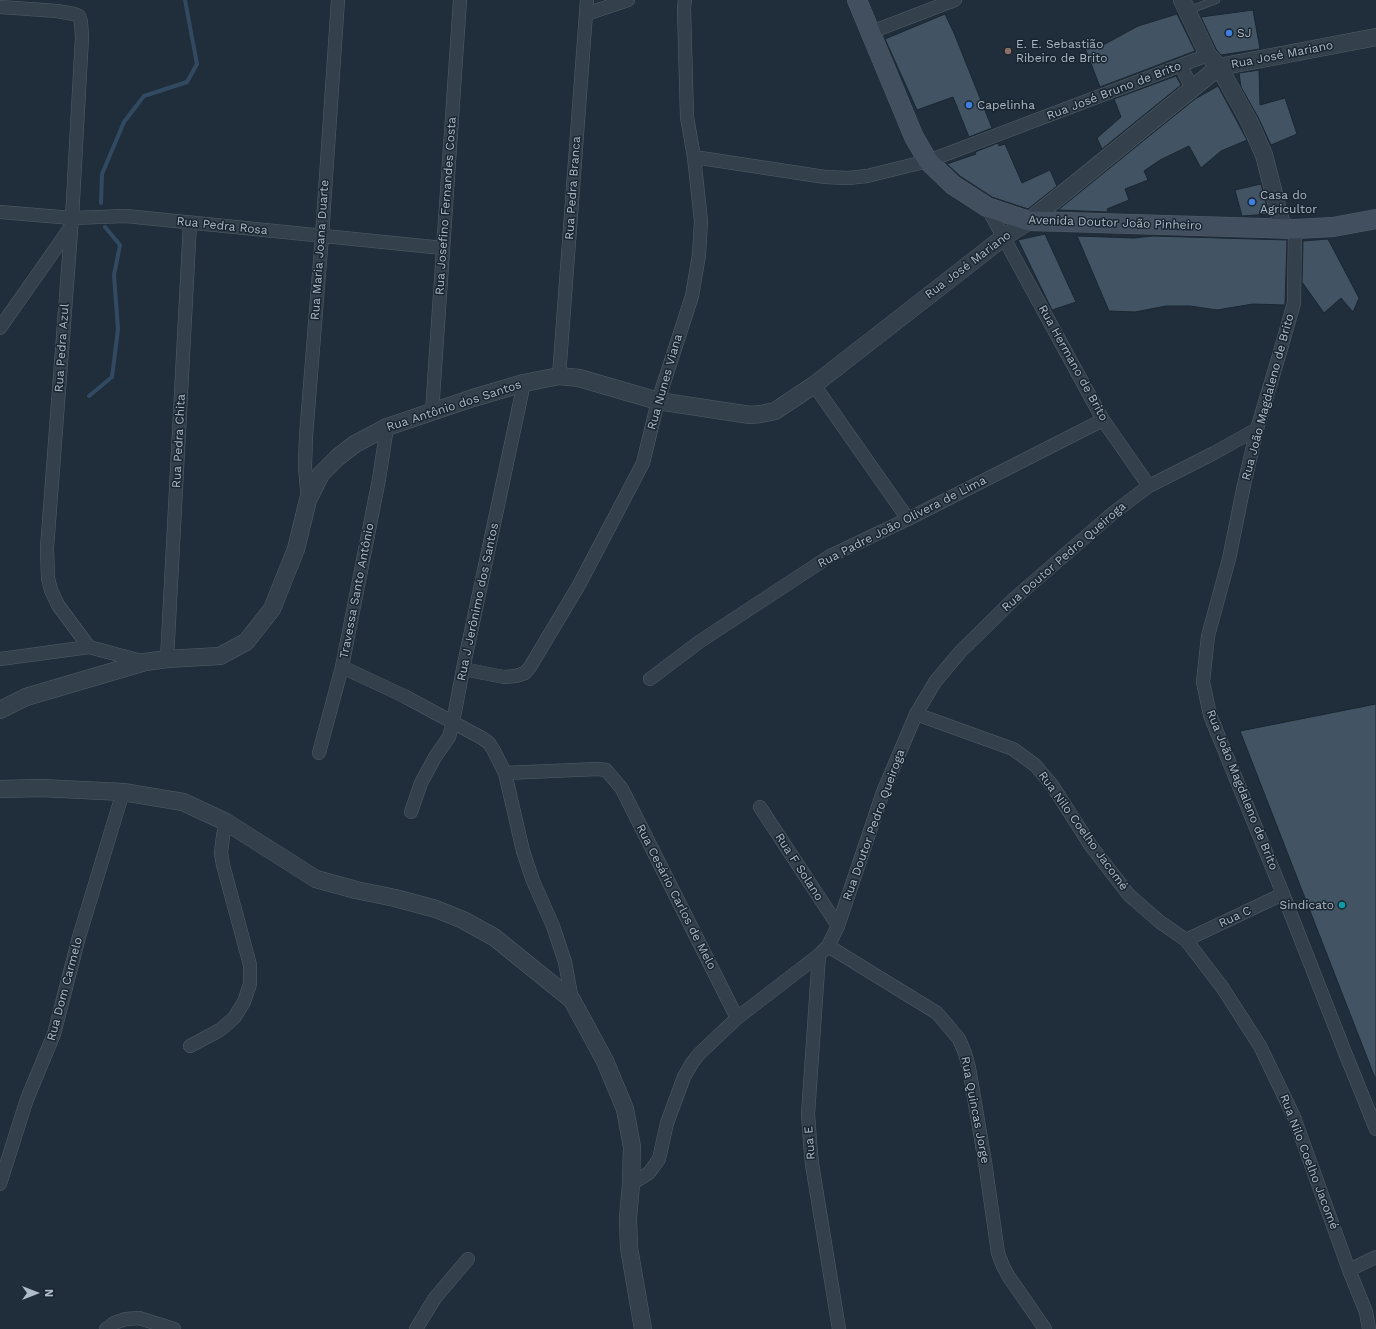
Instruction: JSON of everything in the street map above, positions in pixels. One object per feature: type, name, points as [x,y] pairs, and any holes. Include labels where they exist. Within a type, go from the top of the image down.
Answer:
[{"type":"main road","name":"Avenida Doutor João Pinheiro","points":[[857,0],[914,137],[928,161],[953,185],[987,207],[1029,221],[1289,229],[1333,227],[1376,219]]},
{"type":"street","name":"Rua Maria Joana Duarte","points":[[308,500],[305,466],[306,436],[322,236],[338,0]]},
{"type":"street","name":"Rua Josefino Fernandes Costa","points":[[432,412],[460,0]]},
{"type":"street","name":"Rua Pedra Branca","points":[[559,376],[587,0]]},
{"type":"street","points":[[586,14],[628,0]]},
{"type":"street","name":"Rua Nunes Viana","points":[[463,669],[504,677],[516,676],[525,673],[580,585],[643,462],[658,401],[692,296],[699,255],[701,221],[694,157],[687,118],[685,0]]},
{"type":"street","points":[[870,32],[955,0]]},
{"type":"street","points":[[1185,6],[1213,61],[1249,121],[1264,155],[1289,229]]},
{"type":"street","name":"Rua Pedra Azul","points":[[0,7],[57,11],[74,14],[79,16],[81,22],[82,37],[72,222],[47,556],[51,590],[58,604],[89,647]]},
{"type":"street","name":"Rua José Mariano","points":[[658,401],[750,415],[774,411],[814,386],[1004,237],[1029,221],[1192,88],[1213,61],[1376,37]]},
{"type":"street","name":"Rua José Bruno de Brito","points":[[694,157],[825,177],[848,178],[867,176],[928,161],[1180,66],[1213,61]]},
{"type":"street","points":[[1180,66],[1192,88]]},
{"type":"street","name":"Rua Hermano de Brito","points":[[987,207],[1103,420],[1149,486]]},
{"type":"street","name":"Rua Pedra Rosa","points":[[0,212],[72,222],[126,216],[443,248]]},
{"type":"street","points":[[0,328],[72,222]]},
{"type":"street","name":"Rua Pedra Chita","points":[[167,659],[190,223]]},
{"type":"street","name":"Rua João Magdaleno de Brito","points":[[1289,229],[1294,303],[1257,429],[1244,485],[1230,559],[1208,636],[1204,682],[1210,716],[1376,1128]]},
{"type":"street","name":"Rua Antônio dos Santos","points":[[0,710],[26,697],[145,662],[167,659],[220,656],[246,642],[272,609],[296,549],[308,500],[321,474],[338,457],[355,444],[387,427],[524,383],[559,376],[580,378],[658,401]]},
{"type":"street","name":"Rua J Jerônimo dos Santos","points":[[411,812],[421,783],[435,757],[449,737],[453,722],[524,383]]},
{"type":"street","points":[[814,386],[908,519]]},
{"type":"street","name":"Rua Padre João Olivera de Lima","points":[[650,679],[699,642],[830,556],[908,519],[1103,420]]},
{"type":"street","name":"Travessa Santo Antônio","points":[[319,753],[342,667],[379,479],[387,427]]},
{"type":"street","name":"Rua Doutor Pedro Queiroga","points":[[632,1184],[650,1173],[659,1159],[667,1123],[684,1077],[699,1054],[737,1018],[823,951],[838,926],[883,792],[916,714],[935,682],[961,651],[1014,598],[1113,513],[1149,486],[1257,429]]},
{"type":"street","points":[[0,659],[89,647],[145,662]]},
{"type":"street","points":[[342,667],[404,696],[489,743],[505,773],[533,881],[553,926],[565,962],[572,1000],[605,1061],[625,1109],[632,1147],[632,1184],[628,1218],[629,1248],[643,1329]]},
{"type":"street","name":"Rua Nilo Coelho Jacomé","points":[[916,714],[1013,749],[1035,765],[1052,785],[1091,846],[1129,895],[1160,922],[1186,940],[1222,987],[1260,1046],[1294,1117],[1349,1270],[1366,1312],[1369,1329]]},
{"type":"street","name":"Rua Cesário Carlos de Melo","points":[[505,773],[598,769],[606,770],[622,790],[737,1018]]},
{"type":"street","points":[[0,789],[41,788],[123,792],[183,802],[226,822],[316,879],[356,890],[402,899],[436,909],[463,920],[494,937],[572,1000]]},
{"type":"street","name":"Rua Dom Carmelo","points":[[0,1184],[27,1099],[54,1034],[79,937],[123,792]]},
{"type":"street","name":"Rua F Solano","points":[[760,807],[838,926]]},
{"type":"street","points":[[190,1046],[220,1030],[234,1018],[244,1002],[250,984],[250,965],[221,853],[226,822]]},
{"type":"street","name":"Rua C","points":[[1186,940],[1283,894]]},
{"type":"street","name":"Rua E","points":[[823,951],[808,1114],[812,1164],[839,1329]]},
{"type":"street","name":"Rua Quincas Jorge","points":[[823,951],[937,1013],[959,1039],[969,1068],[986,1162],[998,1254],[1009,1277],[1045,1329]]},
{"type":"street","points":[[1349,1270],[1376,1257]]},
{"type":"street","points":[[416,1329],[436,1298],[468,1259]]},
{"type":"street","points":[[106,1329],[114,1323],[126,1319],[139,1318],[174,1329]]},
{"type":"lane","points":[[1185,6],[1216,0]]},
{"type":"building","name":"SJ","points":[[1253,10],[1260,49],[1221,55],[1216,49],[1201,17]]},
{"type":"building","points":[[945,14],[992,128],[969,137],[953,97],[917,110],[885,39]]},
{"type":"building","points":[[1177,14],[1195,51],[1100,87],[1085,48],[1105,44],[1138,26]]},
{"type":"building","points":[[1259,70],[1260,105],[1285,98],[1297,134],[1271,145],[1258,117],[1241,87],[1239,73]]},
{"type":"building","points":[[1176,76],[1181,85],[1102,149],[1097,138],[1121,117],[1114,99]]},
{"type":"building","points":[[1218,86],[1247,140],[1221,151],[1201,168],[1189,146],[1160,160],[1144,171],[1148,180],[1125,189],[1129,200],[1107,209],[1108,212],[1058,210],[1195,99]]},
{"type":"building","points":[[998,143],[999,146],[1005,144],[1022,183],[1050,170],[1057,186],[1028,209],[992,197],[960,176],[947,164],[976,154],[975,152]]},
{"type":"building","name":"Casa do Agricultor","points":[[1261,184],[1269,214],[1242,216],[1235,190]]},
{"type":"building","points":[[1045,234],[1076,302],[1052,310],[1018,240]]},
{"type":"building","points":[[1077,236],[1134,238],[1153,236],[1287,240],[1285,305],[1253,304],[1217,310],[1190,306],[1166,306],[1135,312],[1109,311]]},
{"type":"building","points":[[1328,239],[1359,298],[1353,312],[1341,298],[1324,313],[1302,282],[1303,241]]},
{"type":"building","name":"Sindicato","points":[[1376,704],[1376,1078],[1375,1078],[1240,731]]},
{"type":"waterway","points":[[101,203],[102,174],[124,122],[144,96],[187,82],[197,64],[185,0]]},
{"type":"waterway","points":[[89,396],[112,377],[118,329],[114,275],[120,245],[105,227]]},
{"type":"place","name":"SJ","points":[[1229,33]]},
{"type":"place","name":"E. E. Sebastião Ribeiro de Brito","points":[[1008,51]]},
{"type":"place","name":"Capelinha","points":[[969,105]]},
{"type":"place","name":"Casa do Agricultor","points":[[1252,202]]},
{"type":"place","name":"Sindicato","points":[[1342,905]]}]
